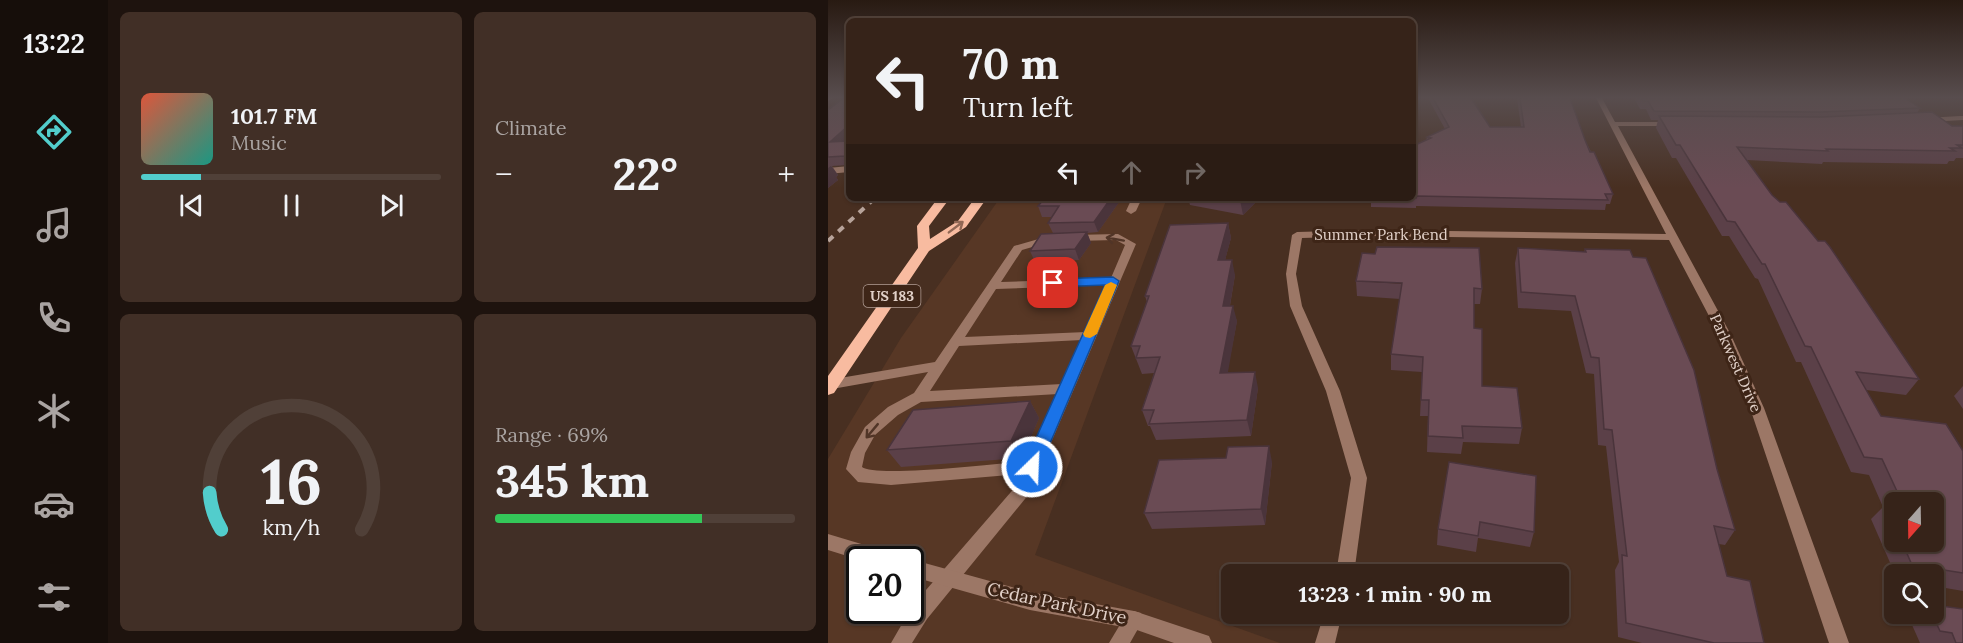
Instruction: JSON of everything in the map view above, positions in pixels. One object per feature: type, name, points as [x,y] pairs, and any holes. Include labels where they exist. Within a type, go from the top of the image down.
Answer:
[{"type":"main road","name":"US 183","points":[[924,248],[923,226],[942,201]]},
{"type":"main road","name":"US 183","points":[[830,386],[924,248],[962,224],[979,201]]},
{"type":"street","name":"Parkwest Drive","points":[[1616,128],[1724,333],[1757,408],[1839,643]]},
{"type":"street","points":[[828,171],[846,169]]},
{"type":"street","points":[[1131,211],[1136,201]]},
{"type":"street","name":"Summer Park Bend","points":[[1346,564],[1359,478],[1333,391],[1296,306],[1291,274],[1297,235],[1370,233],[1674,237]]},
{"type":"street","points":[[901,643],[920,612],[1023,489],[1131,244],[1118,237],[1045,239],[1018,248],[918,397]]},
{"type":"street","points":[[993,285],[1113,281]]},
{"type":"street","points":[[955,342],[1089,336]]},
{"type":"street","points":[[830,386],[939,366]]},
{"type":"street","points":[[1032,467],[891,478],[864,477],[854,469],[858,452],[870,431],[893,411],[918,397],[1066,389]]},
{"type":"street","points":[[828,542],[846,547]]},
{"type":"street","name":"Cedar Park Drive","points":[[924,571],[1030,600],[1134,620],[1202,643]]},
{"type":"street","points":[[1119,643],[1134,620]]},
{"type":"street","points":[[1325,643],[1330,624]]},
{"type":"shaded area","points":[[998,201],[1166,201],[1035,555],[1221,622],[1221,624],[1227,624],[1280,643],[828,643],[828,459],[901,338]]},
{"type":"building","points":[[828,128],[846,128],[830,142],[846,141],[846,155],[828,157]]},
{"type":"building","points":[[1447,128],[1581,128],[1590,152],[1594,152],[1613,194],[1605,194],[1608,200],[1417,196],[1416,198],[1416,145]]},
{"type":"building","points":[[1666,128],[1963,128],[1963,145],[1957,145],[1962,148],[1950,148],[1955,151],[1826,149],[1828,151],[1737,147],[1772,195],[1780,202],[1786,202],[1818,241],[1825,241],[1830,247],[1919,379],[1856,372],[1881,416],[1946,424],[1963,451],[1963,573],[1944,570],[1944,564],[1912,564],[1906,552],[1944,552],[1944,492],[1897,492],[1882,459],[1864,457],[1811,347],[1805,346],[1765,264],[1762,264],[1735,222],[1727,221],[1680,145],[1676,145]]},
{"type":"building","points":[[1042,201],[1109,201],[1094,222],[1048,223],[1059,206],[1038,206]]},
{"type":"building","points":[[1228,223],[1218,260],[1232,260],[1223,306],[1233,306],[1220,373],[1255,372],[1247,420],[1149,424],[1154,410],[1142,410],[1160,357],[1136,358],[1140,346],[1131,346],[1149,296],[1145,296],[1170,225]]},
{"type":"building","points":[[1087,232],[1075,249],[1030,251],[1041,234]]},
{"type":"building","points":[[1377,247],[1479,248],[1482,289],[1474,288],[1474,328],[1482,329],[1482,386],[1517,388],[1522,428],[1462,426],[1463,438],[1428,436],[1429,400],[1421,400],[1423,357],[1391,354],[1402,283],[1356,281],[1362,253],[1375,254]]},
{"type":"building","points":[[1518,248],[1586,252],[1585,249],[1630,250],[1633,257],[1646,258],[1694,370],[1717,469],[1735,530],[1714,526],[1727,576],[1750,581],[1764,643],[1714,643],[1626,623],[1622,555],[1627,556],[1612,430],[1604,429],[1599,358],[1591,357],[1575,296],[1521,292]]},
{"type":"building","points":[[1030,401],[1011,441],[887,450],[913,410]]},
{"type":"building","points":[[1269,446],[1261,509],[1144,513],[1159,460],[1226,458],[1228,447]]},
{"type":"building","points":[[1449,462],[1536,476],[1534,532],[1480,522],[1478,536],[1438,529]]},
{"type":"building","points":[[1944,606],[1963,609],[1963,643],[1956,643],[1952,633],[1940,631],[1937,624],[1944,624]]},
{"type":"railway","points":[[828,241],[872,201]]},
{"type":"slow traffic","points":[[1090,334],[1111,285]]},
{"type":"route","points":[[1032,467],[1113,281],[1053,283]]}]
